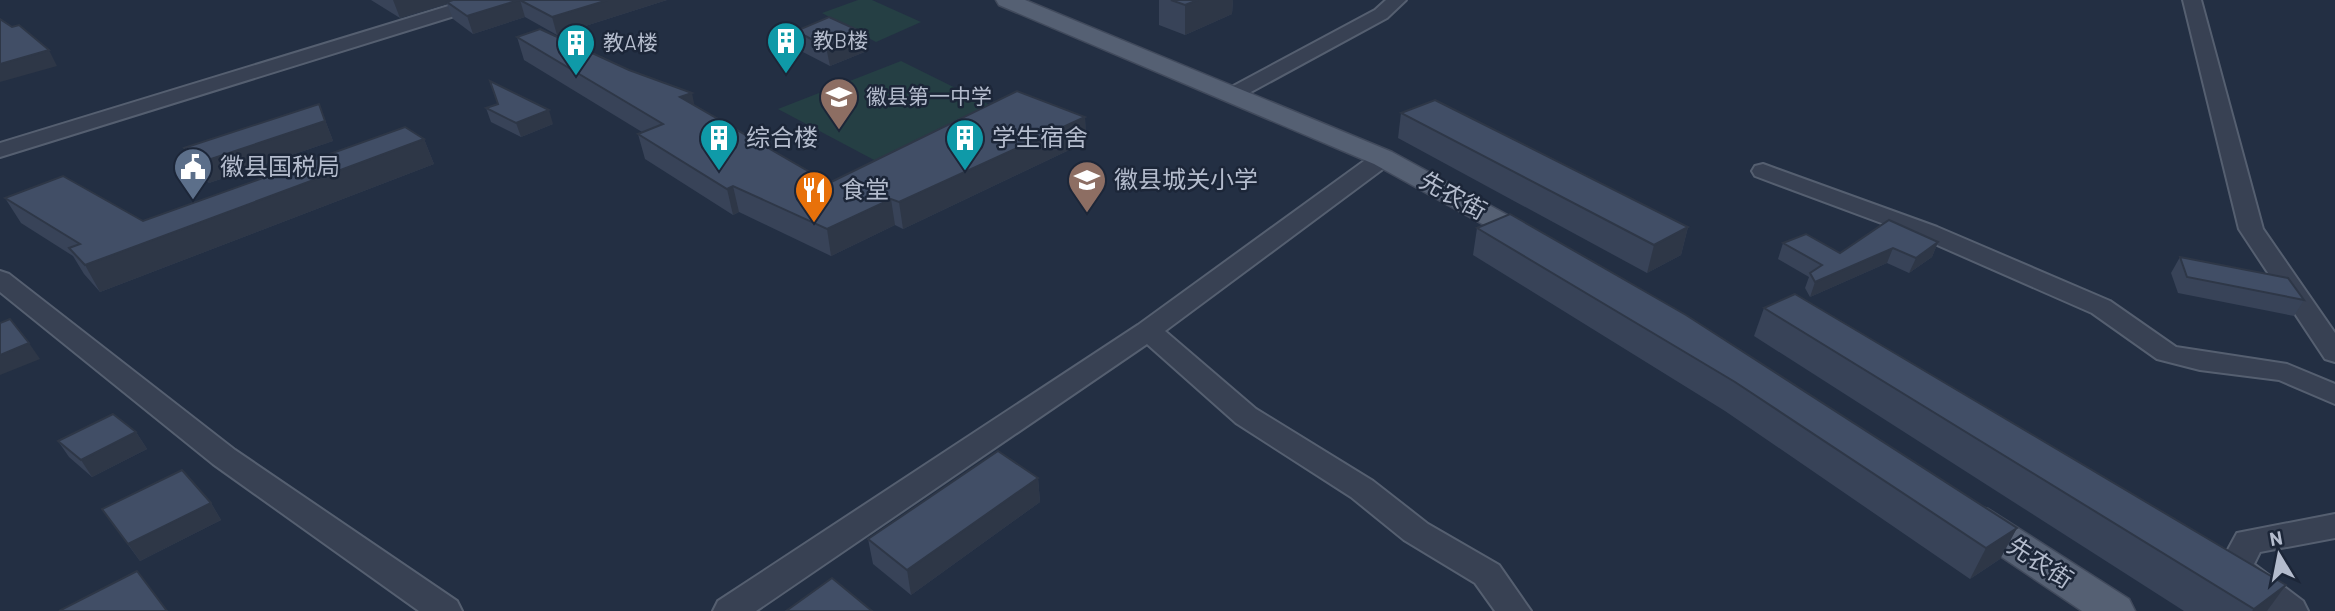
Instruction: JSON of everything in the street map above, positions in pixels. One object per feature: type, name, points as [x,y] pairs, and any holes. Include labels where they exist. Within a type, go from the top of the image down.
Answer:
[{"type":"main road","name":"先农街","points":[[1007,0],[1383,158],[1562,256]]},
{"type":"main road","name":"先农街","points":[[1954,506],[2114,611]]},
{"type":"street","points":[[0,150],[487,0]]},
{"type":"street","points":[[1231,94],[1381,13],[1397,0]]},
{"type":"street","points":[[2192,0],[2250,229],[2335,352]]},
{"type":"street","points":[[730,611],[1148,331],[1383,158]]},
{"type":"street","points":[[1763,171],[1928,232],[2101,307],[2167,353],[2200,361],[2287,373],[2335,396]]},
{"type":"street","points":[[0,279],[224,457],[445,611]]},
{"type":"street","points":[[1148,331],[1246,415],[1362,489],[1416,532],[1487,574],[1514,611]]},
{"type":"street","points":[[2291,611],[2235,568],[2249,542],[2335,526]]},
{"type":"green space","points":[[858,0],[872,0],[921,22],[876,42],[822,13]]},
{"type":"green space","points":[[901,61],[1010,115],[893,170],[778,109]]},
{"type":"building","points":[[519,0],[467,16],[447,2]]},
{"type":"building","points":[[520,0],[608,0],[552,17]]},
{"type":"building","points":[[1171,0],[1198,0],[1185,5]]},
{"type":"building","points":[[829,17],[864,33],[826,47],[796,31]]},
{"type":"building","points":[[0,19],[12,27],[19,25],[49,50],[0,64]]},
{"type":"building","points":[[540,29],[629,70],[692,93],[680,97],[829,183],[1017,91],[1085,117],[899,202],[891,199],[827,229],[733,186],[727,189],[638,134],[663,124],[517,37]]},
{"type":"building","points":[[490,81],[549,110],[516,123],[486,108],[498,104]]},
{"type":"building","points":[[1435,100],[1688,227],[1654,245],[1401,113]]},
{"type":"building","points":[[319,104],[325,121],[199,163],[184,148]]},
{"type":"building","points":[[405,127],[424,139],[85,265],[69,248],[80,244],[5,198],[63,176],[143,221]]},
{"type":"building","points":[[1510,214],[1686,315],[2017,528],[1986,548],[1735,382],[1477,228]]},
{"type":"building","points":[[1889,220],[1938,242],[1916,258],[1893,248],[1815,282],[1810,273],[1822,265],[1783,243],[1806,234],[1840,253]]},
{"type":"building","points":[[2180,257],[2288,278],[2304,300],[2187,277]]},
{"type":"building","points":[[1795,294],[2286,585],[2254,609],[1764,308]]},
{"type":"building","points":[[10,319],[29,343],[0,355],[0,323]]},
{"type":"building","points":[[113,414],[136,432],[81,460],[58,441]]},
{"type":"building","points":[[998,451],[1038,478],[907,570],[868,539]]},
{"type":"building","points":[[182,470],[211,503],[128,544],[102,509]]},
{"type":"building","points":[[137,571],[167,611],[59,611]]},
{"type":"building","points":[[832,578],[872,611],[786,611]]},
{"type":"place","name":"教B楼","points":[[786,75]]},
{"type":"place","name":"教A楼","points":[[576,77]]},
{"type":"place","name":"徽县第一中学","points":[[839,131]]},
{"type":"place","name":"综合楼","points":[[719,172]]},
{"type":"place","name":"学生宿舍","points":[[965,172]]},
{"type":"place","name":"徽县国税局","points":[[193,201]]},
{"type":"place","name":"徽县城关小学","points":[[1087,214]]},
{"type":"place","name":"食堂","points":[[814,224]]}]
